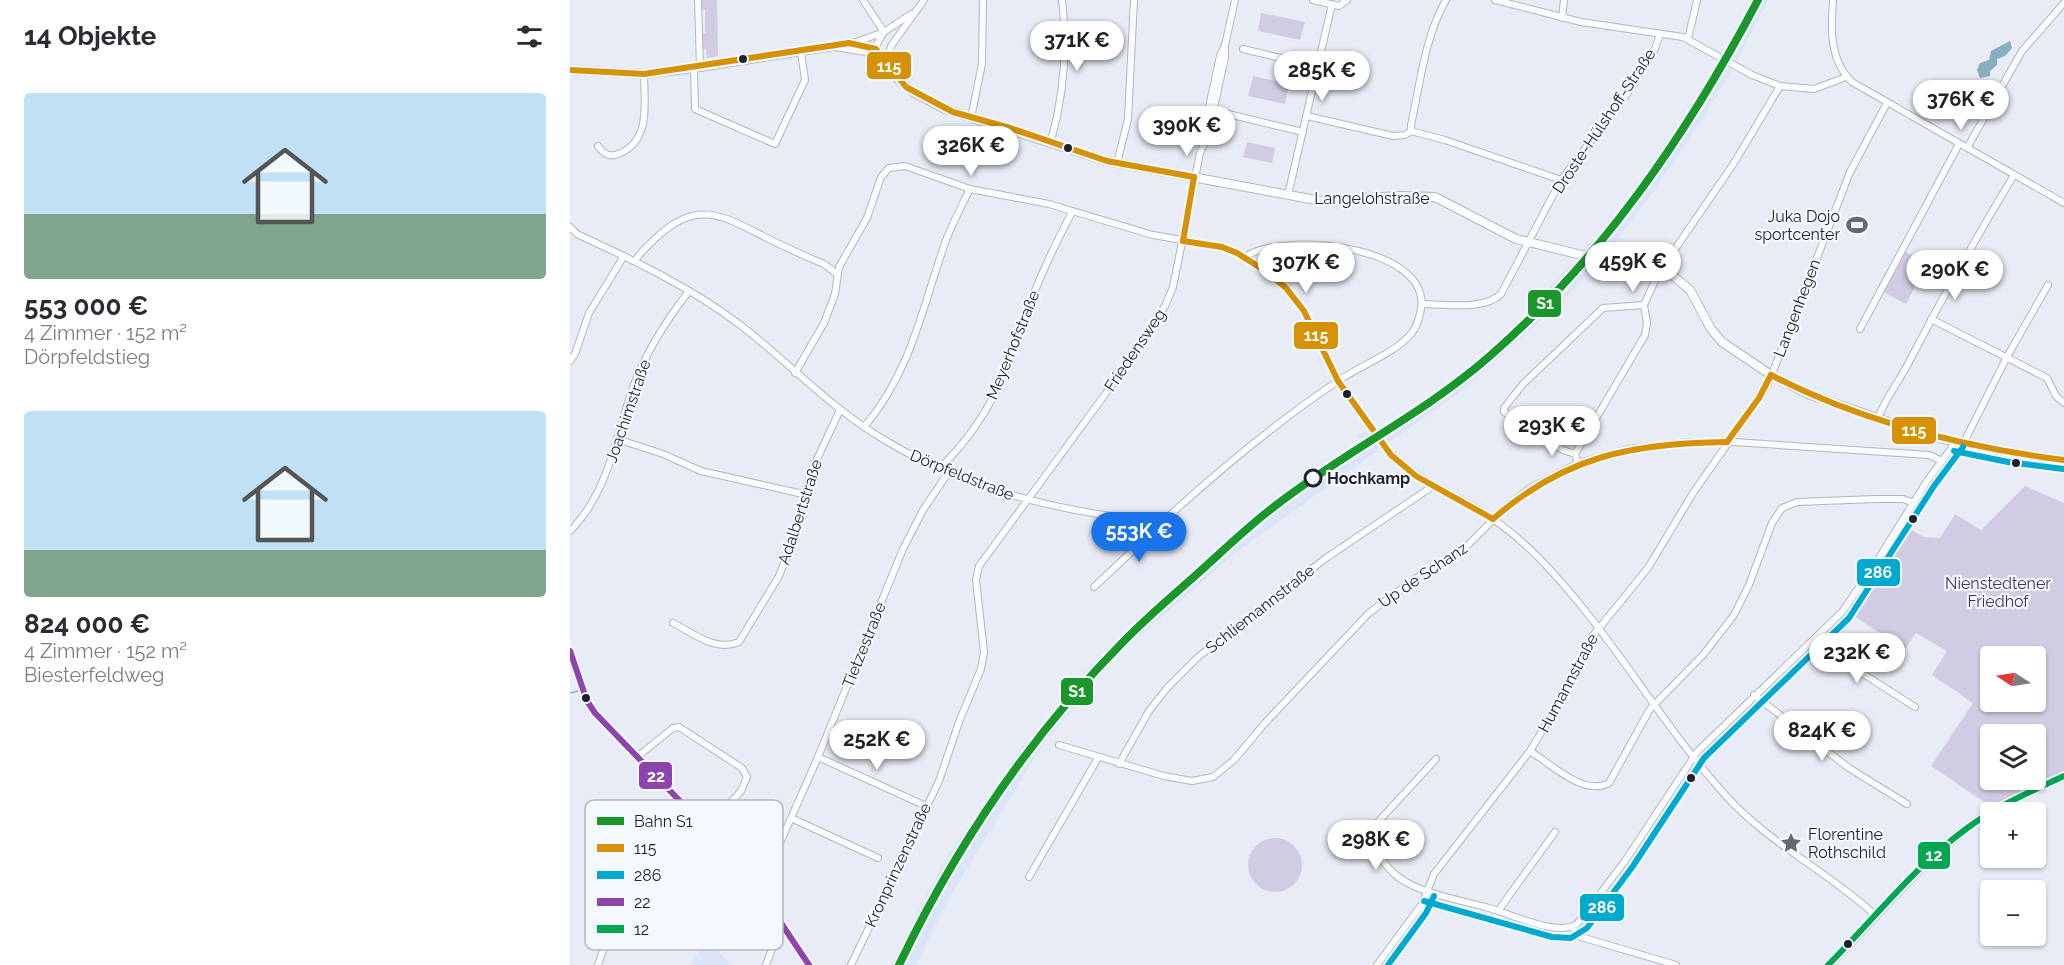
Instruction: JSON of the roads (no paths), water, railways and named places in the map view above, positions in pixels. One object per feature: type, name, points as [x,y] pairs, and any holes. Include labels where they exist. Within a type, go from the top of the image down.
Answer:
[{"type":"street","points":[[698,0],[695,109],[775,144],[805,80],[801,52]]},
{"type":"street","points":[[863,0],[884,32]]},
{"type":"street","points":[[888,61],[891,46],[924,0]]},
{"type":"street","points":[[971,118],[982,64],[983,0]]},
{"type":"street","points":[[1051,141],[1062,96],[1065,71],[1062,0]]},
{"type":"street","points":[[1118,163],[1128,119],[1134,0]]},
{"type":"street","name":"Friedensweg","points":[[1026,500],[1153,327],[1170,297],[1194,177],[1203,143],[1210,128],[1235,0]]},
{"type":"street","points":[[1315,0],[1342,5],[1347,0]]},
{"type":"street","points":[[1411,131],[1432,33],[1437,16],[1446,0]]},
{"type":"street","points":[[1495,0],[1562,18],[1688,39],[1752,75],[1780,86],[1814,89],[1846,76]]},
{"type":"street","points":[[1562,18],[1564,0]]},
{"type":"street","points":[[1688,39],[1697,0]]},
{"type":"street","points":[[1833,0],[1832,40],[1834,51],[1846,76],[1887,103],[2064,203]]},
{"type":"street","points":[[1967,148],[2025,48],[2064,3]]},
{"type":"street","points":[[1288,195],[1332,4]]},
{"type":"street","points":[[852,43],[884,32],[914,12]]},
{"type":"street","points":[[877,53],[884,32]]},
{"type":"street","name":"Droste-Hülshoff-Straße","points":[[1422,304],[1479,305],[1490,302],[1506,287],[1562,180],[1627,94],[1655,49],[1660,34]]},
{"type":"street","name":"Langelohstraße","points":[[570,70],[644,74],[697,68],[852,43],[877,53],[888,61],[900,80]]},
{"type":"street","name":"Langelohstraße","points":[[836,46],[877,53],[913,92],[971,118],[1118,163],[1329,202],[1400,196],[1435,197],[1508,235],[1529,242],[1600,259],[1631,262],[1661,270],[1672,275],[1690,290],[1718,338],[1772,375],[1808,394],[1929,436],[2017,454],[2064,460]]},
{"type":"street","points":[[877,53],[891,46]]},
{"type":"street","points":[[1243,49],[1318,67]]},
{"type":"street","points":[[598,146],[607,155],[613,156],[625,150],[638,138],[645,122],[644,74]]},
{"type":"street","points":[[1578,463],[1575,454],[1645,335],[1646,297],[1661,270],[1734,163],[1780,86]]},
{"type":"street","name":"Langenhegen","points":[[1727,442],[1759,398],[1772,375],[1850,172],[1887,103]]},
{"type":"street","points":[[1224,113],[1303,132]]},
{"type":"street","points":[[1307,116],[1393,136],[1405,135],[1411,131],[1445,140],[1562,180]]},
{"type":"street","points":[[1860,329],[1959,144]]},
{"type":"street","points":[[795,373],[824,323],[835,294],[837,274],[867,218],[881,177],[889,168],[905,166],[970,189],[1049,204],[1122,227],[1222,247],[1245,257],[1286,288],[1299,303],[1338,381],[1391,455],[1416,476],[1493,519],[1554,575],[1599,628],[1693,758],[1748,818],[1849,893],[1876,916]]},
{"type":"street","points":[[1878,418],[1888,396],[1900,380],[1931,320],[2014,176]]},
{"type":"street","points":[[864,427],[889,396],[903,369],[946,241],[970,189]]},
{"type":"street","name":"Meyerhofstraße","points":[[939,469],[966,441],[999,389],[1037,288],[1072,212]]},
{"type":"street","points":[[635,261],[668,228],[683,219],[706,214],[728,218],[824,264],[837,274]]},
{"type":"street","name":"Dörpfeldstraße","points":[[570,226],[577,234],[635,261],[689,291],[738,324],[840,410],[914,457],[948,473],[1026,500],[1097,514],[1150,521]]},
{"type":"street","points":[[1094,587],[1143,541],[1150,528],[1150,521],[1170,515],[1232,460],[1338,381],[1406,340],[1418,321],[1422,304],[1417,286],[1390,262],[1361,251],[1297,246],[1256,250],[1245,257]]},
{"type":"street","points":[[570,361],[575,354],[589,313],[624,256]]},
{"type":"street","points":[[824,264],[843,260]]},
{"type":"street","points":[[1436,759],[1377,823],[1374,832],[1385,864],[1426,892],[1498,910],[1554,928],[1572,928],[1584,919],[1616,875],[1693,758],[1754,695],[1842,612],[1853,597],[1942,461],[1959,443],[2048,285]]},
{"type":"street","name":"Joachimstraße","points":[[570,531],[591,506],[602,487],[632,390],[651,346],[689,291]]},
{"type":"street","points":[[1575,454],[1563,450],[1504,412],[1504,408],[1523,384],[1603,309],[1644,305]]},
{"type":"street","points":[[1931,320],[2047,378],[2056,396],[2064,404]]},
{"type":"street","name":"Adalbertstraße","points":[[673,623],[718,646],[729,646],[739,642],[779,576],[789,551],[803,494],[816,457],[840,410]]},
{"type":"street","points":[[617,439],[663,454],[701,471],[803,494]]},
{"type":"street","name":"Up de Schanz","points":[[1059,745],[1119,764],[1192,781],[1206,780],[1218,774],[1369,613],[1415,579],[1462,551],[1493,519],[1537,484],[1578,463],[1608,454],[1680,442],[1727,442],[1929,455],[1942,461]]},
{"type":"street","name":"Humannstraße","points":[[1377,965],[1419,908],[1437,870],[1530,751],[1559,703],[1586,646],[1648,568],[1727,442]]},
{"type":"street","name":"Tietzestraße","points":[[783,836],[903,549],[918,519],[948,473]]},
{"type":"street","name":"Schliemannstraße","points":[[1119,764],[1134,734],[1156,702],[1204,651],[1326,558],[1432,486]]},
{"type":"street","points":[[1530,751],[1581,783],[1594,788],[1605,786],[1614,778],[1640,725],[1654,705],[1703,655],[1734,615],[1749,585],[1772,523],[1782,508],[1797,502],[1844,500],[1903,499],[1914,503]]},
{"type":"street","name":"Kronprinzenstraße","points":[[851,965],[939,781],[959,722],[981,669],[984,652],[976,580],[979,566],[1026,500]]},
{"type":"street","points":[[1817,636],[1857,670],[1916,707]]},
{"type":"street","points":[[570,654],[591,707],[679,800]]},
{"type":"street","points":[[1754,695],[1849,768],[1907,804]]},
{"type":"street","points":[[637,757],[673,728],[679,727],[740,765],[746,774],[744,786],[732,800]]},
{"type":"street","points":[[818,757],[926,806]]},
{"type":"street","points":[[1029,877],[1098,758]]},
{"type":"street","points":[[1828,965],[1927,862],[1958,835],[1996,809],[2064,776]]},
{"type":"street","points":[[791,818],[878,858]]},
{"type":"street","points":[[1498,910],[1555,832]]},
{"type":"street","points":[[783,925],[809,965]]},
{"type":"street","points":[[1572,928],[1581,937],[1676,965]]},
{"type":"street","points":[[783,932],[786,929]]},
{"type":"street","points":[[598,965],[603,950]]},
{"type":"street","points":[[766,965],[771,950]]},
{"type":"waterway","points":[[570,693],[578,691]]},
{"type":"rail line","name":"S1","points":[[899,965],[970,835],[1026,754],[1089,678],[1150,616],[1265,514],[1301,486],[1439,396],[1491,355],[1532,317],[1571,276],[1641,190],[1703,98],[1758,0]]},
{"type":"place","name":"Juka Dojo sportcenter","points":[[1857,225]]},
{"type":"place","name":"Hochkamp","points":[[1313,478]]},
{"type":"place","name":"Florentine Rothschild","points":[[1791,843]]},
{"type":"park label","name":"Nienstedtener Friedhof","points":[[1998,592]]}]
